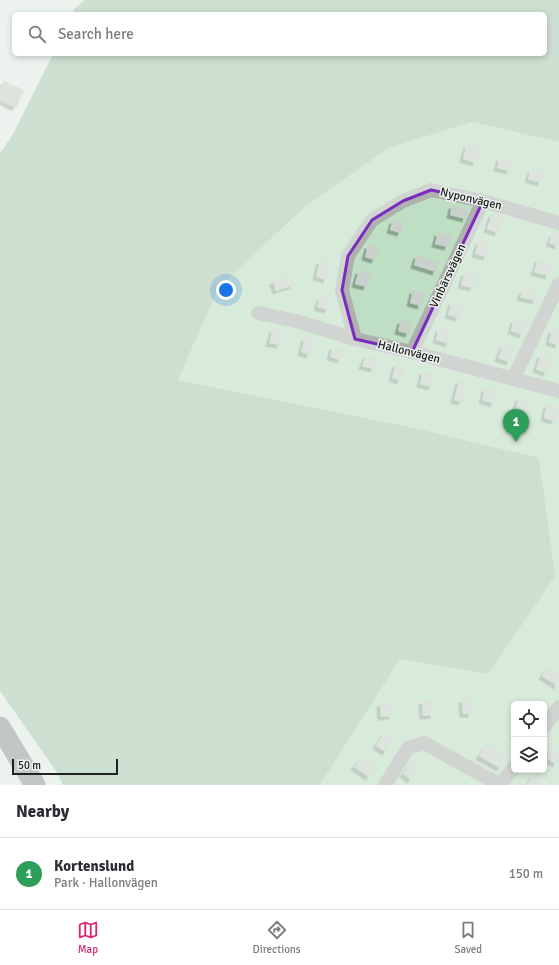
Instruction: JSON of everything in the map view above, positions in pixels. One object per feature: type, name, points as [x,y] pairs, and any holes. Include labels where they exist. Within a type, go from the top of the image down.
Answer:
[{"type":"street","name":"Nyponvägen","points":[[355,339],[342,290],[348,256],[372,220],[403,201],[432,190],[483,200],[559,223]]},
{"type":"street","name":"Vinbärsvägen","points":[[412,352],[483,200]]},
{"type":"street","points":[[513,379],[559,284]]},
{"type":"street","name":"Hallonvägen","points":[[258,313],[296,321],[355,339],[412,352],[559,391]]},
{"type":"street","points":[[547,723],[559,708]]},
{"type":"street","points":[[0,727],[35,785]]},
{"type":"street","points":[[385,785],[408,748],[424,743],[500,785],[511,770]]},
{"type":"highlighted area","points":[[431,190],[483,201],[412,352],[355,339],[342,290],[348,256],[372,220],[403,201]]},
{"type":"green space","points":[[85,0],[559,0],[559,142],[472,122],[389,148],[307,205],[219,287],[178,380],[405,426],[539,458],[555,576],[488,674],[400,659],[320,785],[63,785],[56,771],[0,691],[0,153],[12,136],[52,56],[547,56],[547,12],[73,12],[75,8]]},
{"type":"green space","points":[[472,122],[559,142],[559,785],[320,785],[400,659],[488,674],[405,426],[178,380],[219,287],[307,205],[389,148]]},
{"type":"building","points":[[4,81],[24,90],[16,108],[0,100],[0,89]]},
{"type":"building","points":[[467,144],[480,148],[476,163],[463,159]]},
{"type":"building","points":[[500,157],[513,161],[510,171],[497,168]]},
{"type":"building","points":[[531,169],[544,172],[541,183],[528,179]]},
{"type":"building","points":[[452,205],[468,209],[466,219],[450,215]]},
{"type":"building","points":[[492,213],[503,216],[498,233],[487,229]]},
{"type":"building","points":[[393,220],[404,222],[401,233],[390,230]]},
{"type":"building","points":[[438,232],[451,236],[448,247],[435,244]]},
{"type":"building","points":[[553,233],[559,234],[559,246],[549,243]]},
{"type":"building","points":[[479,241],[490,245],[487,257],[475,254]]},
{"type":"building","points":[[368,245],[379,248],[375,260],[365,257]]},
{"type":"building","points":[[417,255],[439,262],[436,272],[414,265]]},
{"type":"building","points":[[538,259],[552,263],[549,276],[534,272]]},
{"type":"building","points":[[320,260],[331,263],[327,280],[316,277]]},
{"type":"building","points":[[359,270],[371,274],[367,287],[355,284]]},
{"type":"building","points":[[465,272],[477,276],[473,288],[461,285]]},
{"type":"building","points":[[290,275],[294,285],[276,291],[273,281]]},
{"type":"building","points":[[523,289],[538,293],[536,301],[520,297]]},
{"type":"building","points":[[413,290],[425,294],[421,306],[410,303]]},
{"type":"building","points":[[320,297],[331,300],[328,310],[317,307]]},
{"type":"building","points":[[452,301],[463,304],[459,318],[448,315]]},
{"type":"building","points":[[514,319],[526,322],[523,335],[511,331]]},
{"type":"building","points":[[401,320],[412,323],[409,334],[398,331]]},
{"type":"building","points":[[439,328],[452,332],[449,344],[436,340]]},
{"type":"building","points":[[273,329],[283,331],[280,345],[269,343]]},
{"type":"building","points":[[552,329],[559,331],[559,345],[549,342]]},
{"type":"building","points":[[305,337],[314,340],[310,355],[301,352]]},
{"type":"building","points":[[503,345],[514,348],[510,362],[498,358]]},
{"type":"building","points":[[333,346],[344,349],[341,360],[330,357]]},
{"type":"building","points":[[541,354],[552,358],[547,373],[536,369]]},
{"type":"building","points":[[366,355],[378,358],[374,369],[362,366]]},
{"type":"building","points":[[396,363],[405,365],[401,381],[392,378]]},
{"type":"building","points":[[423,371],[436,374],[432,387],[420,384]]},
{"type":"building","points":[[459,380],[467,383],[462,402],[454,400]]},
{"type":"building","points":[[485,388],[497,391],[494,404],[482,400]]},
{"type":"building","points":[[519,397],[528,399],[524,417],[514,414]]},
{"type":"building","points":[[547,404],[559,407],[555,421],[544,418]]},
{"type":"building","points":[[548,667],[559,674],[558,686],[542,676]]},
{"type":"building","points":[[536,697],[542,701],[534,701]]},
{"type":"building","points":[[471,698],[472,714],[463,714],[462,699]]},
{"type":"building","points":[[434,700],[434,715],[423,716],[422,701]]},
{"type":"building","points":[[391,702],[393,716],[381,717],[380,703]]},
{"type":"building","points":[[384,732],[394,738],[386,752],[376,746]]},
{"type":"building","points":[[486,745],[507,758],[500,768],[479,756]]},
{"type":"building","points":[[552,749],[559,754],[559,759],[556,764],[547,759]]},
{"type":"building","points":[[362,756],[376,766],[369,777],[354,767]]},
{"type":"building","points":[[413,760],[421,766],[411,780],[403,774]]},
{"type":"building","points":[[533,775],[544,781],[542,785],[527,785]]},
{"type":"place","name":"Kortenslund","points":[[516,442]]}]
